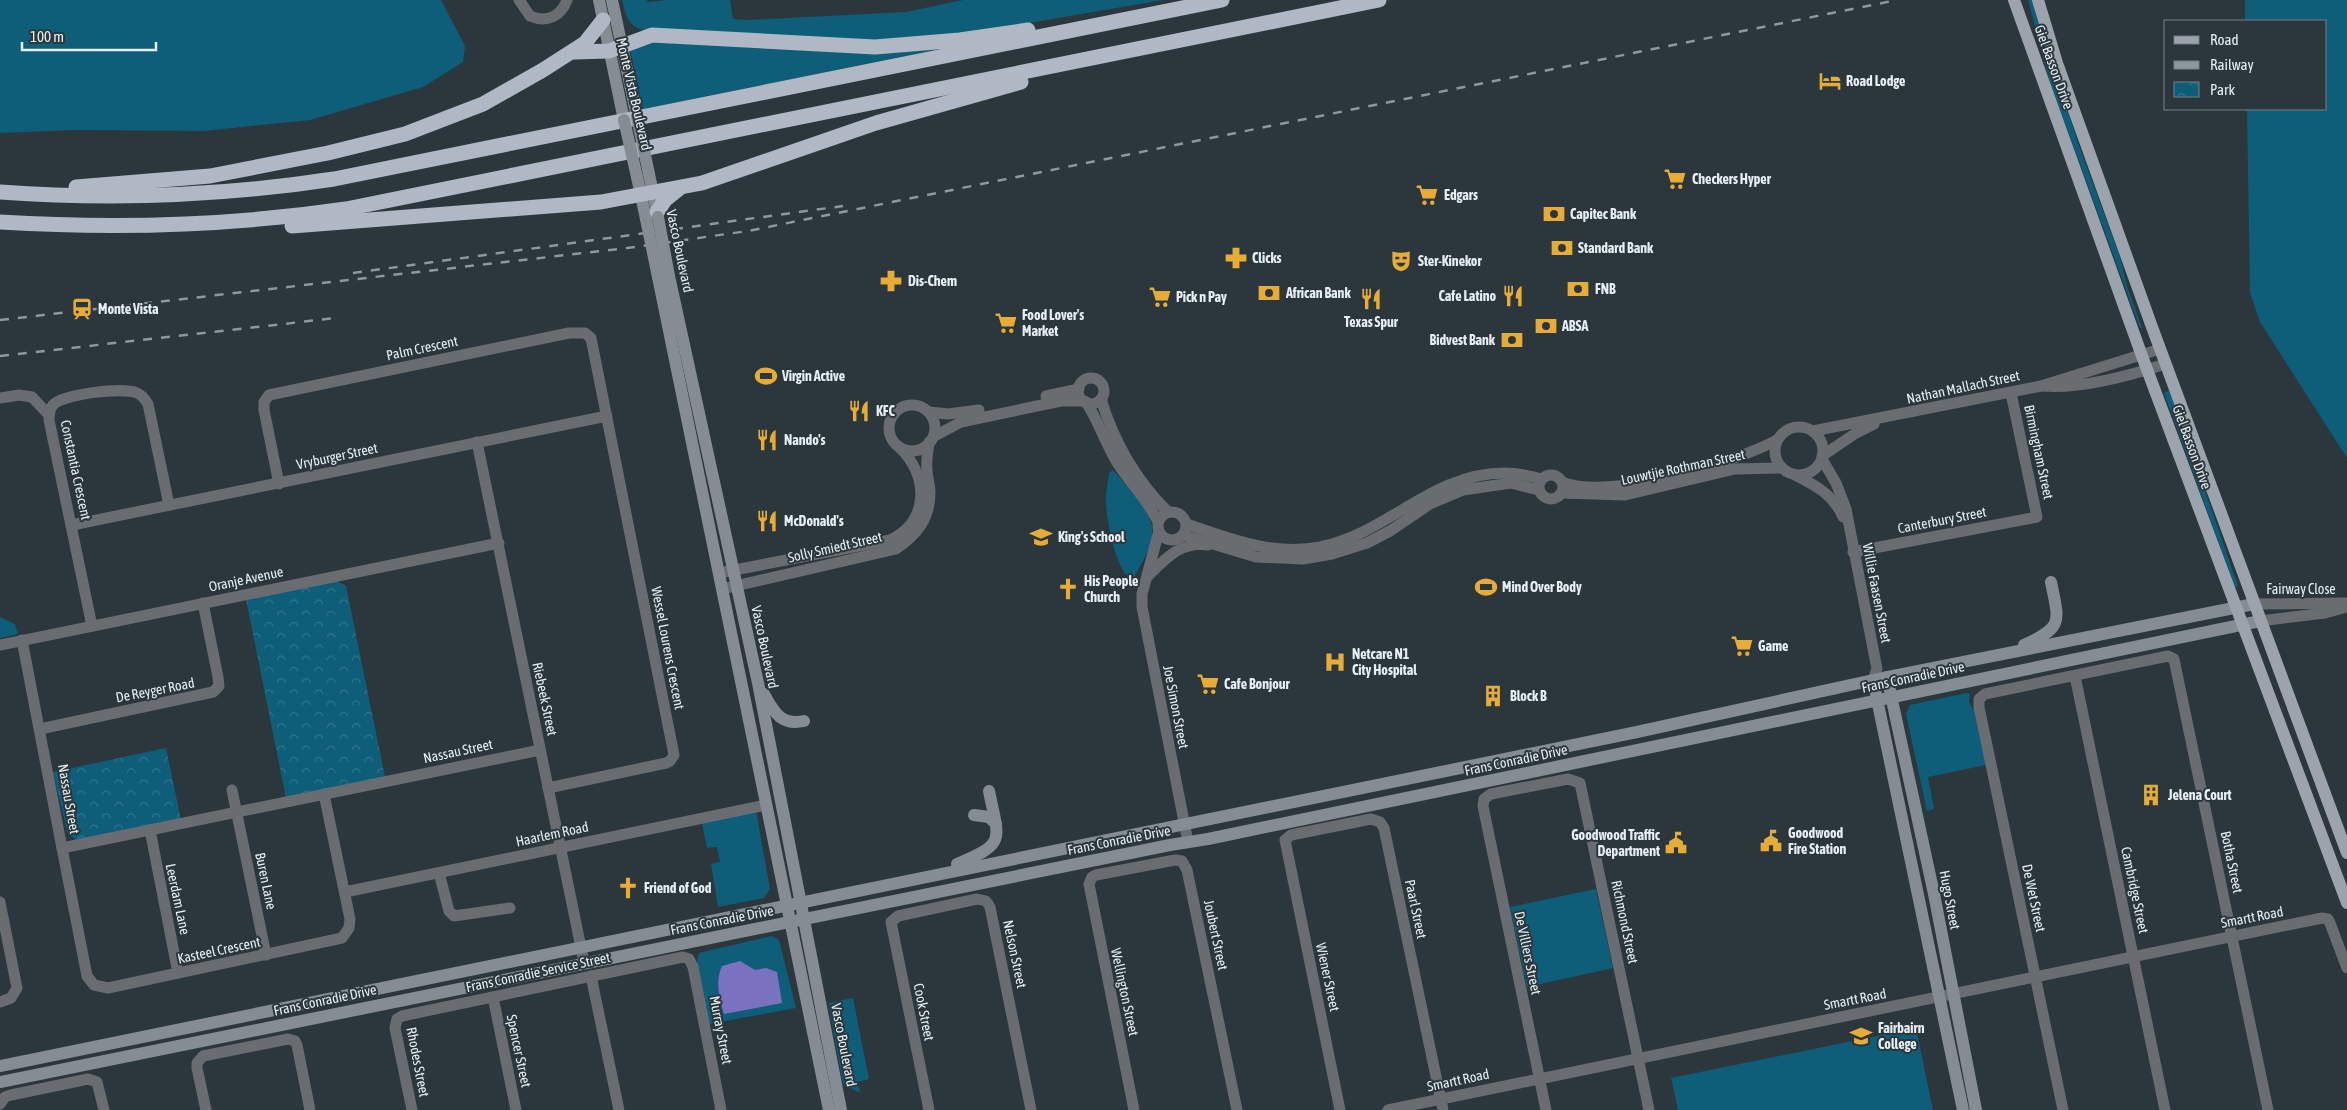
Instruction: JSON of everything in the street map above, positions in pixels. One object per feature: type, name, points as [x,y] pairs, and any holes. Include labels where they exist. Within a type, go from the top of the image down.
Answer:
[{"type":"highway","points":[[574,52],[616,49],[637,38],[652,35],[846,46],[899,46],[1035,29],[1197,0]]},
{"type":"highway","points":[[0,192],[80,196],[160,196],[231,192],[326,180],[1222,0]]},
{"type":"highway","points":[[150,227],[274,218],[370,204],[1379,0]]},
{"type":"highway","points":[[0,187],[86,186],[176,180],[275,164],[380,142],[429,127],[483,104],[574,52],[585,43],[603,20]]},
{"type":"highway","points":[[0,222],[224,231],[601,202],[702,183],[876,123],[1101,56]]},
{"type":"highway","points":[[653,216],[665,200],[681,188]]},
{"type":"main road","name":"Monte Vista Boulevard","points":[[598,0],[603,20],[616,49]]},
{"type":"main road","name":"Monte Vista Boulevard","points":[[612,0],[616,49],[647,194]]},
{"type":"main road","name":"Giel Basson Drive","points":[[2014,0],[2147,370],[2347,903]]},
{"type":"main road","name":"Giel Basson Drive","points":[[2038,0],[2057,63],[2165,364],[2347,853]]},
{"type":"main road","name":"Vasco Boulevard","points":[[647,194],[653,216],[722,589],[829,1110]]},
{"type":"main road","name":"Vasco Boulevard","points":[[664,276],[758,683],[840,1110]]},
{"type":"main road","points":[[2004,654],[2042,637],[2053,628],[2057,615],[2050,582]]},
{"type":"main road","name":"Frans Conradie Drive","points":[[0,1066],[1637,732],[1879,675],[2004,654],[2254,604]]},
{"type":"main road","name":"Frans Conradie Drive","points":[[0,1082],[584,962],[1188,842],[2260,621]]},
{"type":"main road","name":"Hugo Street","points":[[1879,675],[1891,696],[1922,836],[1963,1110]]},
{"type":"main road","name":"Hugo Street","points":[[1879,675],[1877,700],[1907,839],[1976,1110]]},
{"type":"main road","points":[[758,683],[778,717],[790,722],[804,721]]},
{"type":"main road","points":[[929,876],[987,851],[997,836],[989,791]]},
{"type":"main road","points":[[974,815],[989,817],[996,824]]},
{"type":"main road","points":[[1907,839],[1922,836]]},
{"type":"street","points":[[520,0],[530,16],[541,20],[555,17],[564,7],[566,0]]},
{"type":"street","name":"Palm Crescent","points":[[279,484],[264,410],[267,398],[276,393],[578,332],[588,335],[593,343],[607,416]]},
{"type":"street","name":"Nathan Mallach Street","points":[[1812,431],[2011,393],[2142,356],[2160,349]]},
{"type":"street","name":"Nathan Mallach Street","points":[[2040,386],[2059,388],[2147,370],[2165,364]]},
{"type":"street","points":[[1079,389],[1085,401],[1097,419],[1117,463],[1151,508],[1164,538],[1181,533],[1180,514],[1168,512],[1144,485],[1126,459],[1106,416],[1101,399],[1104,389],[1098,380],[1086,379],[1079,389],[960,414],[929,412],[919,406],[912,405],[898,409],[893,414],[889,424],[890,435],[899,447],[912,450],[924,447],[931,440],[961,422],[1061,401],[1085,401],[1094,403],[1101,399]]},
{"type":"street","name":"Constantia Crescent","points":[[92,626],[49,415],[53,405],[65,398],[124,391],[142,396],[148,404],[169,505]]},
{"type":"street","name":"Birmingham Street","points":[[2011,393],[2037,517]]},
{"type":"street","points":[[0,398],[19,395],[32,397],[49,415]]},
{"type":"street","points":[[929,412],[934,424],[931,440]]},
{"type":"street","name":"Vryburger Street","points":[[72,526],[607,416]]},
{"type":"street","name":"Wessel Lourens Crescent","points":[[548,788],[666,763],[670,761],[674,754],[607,416]]},
{"type":"street","name":"Nathan Mallach Street","points":[[1822,458],[1856,433],[1892,417]]},
{"type":"street","points":[[1790,428],[1804,428],[1812,431],[1822,444],[1822,458],[1818,465],[1808,473],[1795,475],[1782,468],[1776,458],[1777,440],[1790,428]]},
{"type":"street","name":"Solly Smiedt Street","points":[[722,589],[896,549],[918,531],[929,508],[930,490],[927,468],[931,440]]},
{"type":"street","name":"Louwtjie Rothman Street","points":[[1561,487],[1604,486],[1656,480],[1752,452],[1777,440]]},
{"type":"street","name":"Riebeek Street","points":[[477,442],[584,962]]},
{"type":"street","name":"Solly Smiedt Street","points":[[719,573],[890,540],[900,535],[916,518],[920,499],[916,468],[909,456],[899,447]]},
{"type":"street","name":"Willie Faasen Street","points":[[1822,458],[1836,483],[1846,509],[1847,522],[1879,675]]},
{"type":"street","name":"Louwtjie Rothman Street","points":[[1181,533],[1256,557],[1280,559],[1332,554],[1367,543],[1390,531],[1430,504],[1463,490],[1511,483],[1541,484],[1554,475],[1561,487],[1585,496],[1625,495],[1735,469],[1782,468]]},
{"type":"street","name":"Louwtjie Rothman Street","points":[[1181,533],[1230,540],[1261,547],[1293,550],[1319,548],[1373,528],[1427,493],[1467,477],[1505,472],[1541,484],[1549,498],[1554,498],[1561,487]]},
{"type":"street","name":"Willie Faasen Street","points":[[1795,475],[1822,490],[1836,504],[1847,522]]},
{"type":"street","points":[[1158,526],[1162,516],[1168,512]]},
{"type":"street","name":"Canterbury Street","points":[[1853,552],[2037,517]]},
{"type":"street","name":"Joe Simon Street","points":[[1158,526],[1142,594],[1143,614],[1188,842]]},
{"type":"street","name":"Joe Simon Street","points":[[1146,578],[1160,555],[1181,533]]},
{"type":"street","name":"Oranje Avenue","points":[[0,645],[499,543]]},
{"type":"street","points":[[1146,578],[1177,549],[1189,545],[1202,544],[1228,549]]},
{"type":"street","name":"De Reyger Road","points":[[40,729],[213,692],[218,686],[218,677],[203,603]]},
{"type":"street","name":"Fairway Close","points":[[2254,604],[2347,605]]},
{"type":"street","name":"Fairway Close","points":[[2260,621],[2325,613],[2347,605]]},
{"type":"street","name":"Nassau Street","points":[[22,640],[62,848],[540,750]]},
{"type":"street","name":"Botha Street","points":[[2075,676],[2166,656],[2175,661],[2268,1110]]},
{"type":"street","name":"De Wet Street","points":[[2063,1110],[1978,704],[1979,699],[1985,694],[2075,676]]},
{"type":"street","name":"Cambridge Street","points":[[2075,676],[2165,1110]]},
{"type":"street","name":"Richmond Street","points":[[1483,802],[1491,794],[1568,779],[1580,783],[1649,1110]]},
{"type":"street","points":[[232,790],[236,812]]},
{"type":"street","name":"Kasteel Crescent","points":[[62,848],[87,976],[91,982],[98,987],[108,988],[178,974],[342,938],[347,933],[350,924],[345,892],[324,794]]},
{"type":"street","name":"De Villiers Street","points":[[1483,802],[1546,1110]]},
{"type":"street","name":"Haarlem Road","points":[[345,892],[766,804]]},
{"type":"street","name":"Buren Lane","points":[[236,812],[266,955]]},
{"type":"street","name":"Paarl Street","points":[[1287,850],[1285,840],[1291,834],[1372,819],[1383,824],[1442,1105]]},
{"type":"street","name":"Leerdam Lane","points":[[150,830],[178,974]]},
{"type":"street","name":"Wiener Street","points":[[1287,850],[1340,1110]]},
{"type":"street","name":"Joubert Street","points":[[1090,880],[1096,875],[1174,860],[1185,864],[1237,1110]]},
{"type":"street","points":[[439,873],[449,911],[454,916],[510,908]]},
{"type":"street","name":"Wellington Street","points":[[1090,880],[1088,889],[1134,1110]]},
{"type":"street","name":"Nelson Street","points":[[892,920],[898,916],[977,900],[986,901],[1031,1110]]},
{"type":"street","points":[[0,902],[17,988],[11,998],[0,1002]]},
{"type":"street","name":"Smartt Road","points":[[1388,1110],[1442,1105],[1540,1079],[2322,918],[2328,919],[2347,968]]},
{"type":"street","name":"Cook Street","points":[[892,920],[891,925],[929,1110]]},
{"type":"street","name":"Frans Conradie Service Street","points":[[397,1019],[405,1015],[687,958]]},
{"type":"street","name":"Murray Street","points":[[687,958],[693,967],[722,1110]]},
{"type":"street","points":[[591,976],[619,1110]]},
{"type":"street","name":"Spencer Street","points":[[493,997],[516,1110]]},
{"type":"street","name":"Rhodes Street","points":[[397,1019],[396,1028],[412,1110]]},
{"type":"street","points":[[206,1110],[197,1068],[197,1063],[203,1056],[282,1039],[292,1040],[297,1045],[310,1110]]},
{"type":"street","points":[[0,1107],[5,1096],[94,1080],[100,1090],[104,1110]]},
{"type":"green space","points":[[0,0],[441,0],[465,46],[463,62],[423,87],[310,120],[204,131],[75,130],[0,133]]},
{"type":"green space","points":[[622,0],[646,0],[649,2],[667,0],[730,0],[733,19],[747,20],[906,12],[963,0],[1163,0],[971,33],[891,41],[644,30],[634,26],[628,19]]},
{"type":"green space","points":[[2028,0],[2032,0],[2079,146],[2120,257],[2127,286],[2142,328],[2140,328],[2050,82]]},
{"type":"green space","points":[[2245,0],[2347,0],[2347,458],[2260,322],[2250,293],[2247,110],[2327,110],[2327,20],[2245,20]]},
{"type":"green space","points":[[645,41],[974,42],[643,109],[630,49]]},
{"type":"green space","points":[[2170,390],[2238,586],[2235,587],[2164,393]]},
{"type":"green space","points":[[1113,470],[1136,495],[1148,514],[1151,524],[1150,546],[1133,580],[1127,576],[1117,558],[1108,523],[1106,492],[1109,473]]},
{"type":"green space","points":[[337,581],[346,586],[385,777],[286,798],[246,599]]},
{"type":"green space","points":[[0,617],[15,624],[18,634],[0,638]]},
{"type":"green space","points":[[1966,693],[1970,694],[1969,702],[1975,713],[1986,765],[1928,777],[1934,809],[1927,811],[1906,714],[1910,705]]},
{"type":"green space","points":[[166,748],[181,820],[77,840],[68,835],[53,772]]},
{"type":"green space","points":[[756,810],[770,889],[764,898],[718,907],[711,864],[720,862],[717,847],[707,848],[701,819]]},
{"type":"green space","points":[[1596,889],[1613,968],[1527,987],[1510,907]]},
{"type":"green space","points":[[772,936],[779,940],[796,1008],[709,1024],[696,965],[699,953]]},
{"type":"green space","points":[[853,998],[869,1079],[858,1082],[860,1093],[843,1084],[829,1007],[829,1003]]},
{"type":"green space","name":"Fairbairn College","points":[[1916,1028],[1933,1110],[1678,1110],[1671,1078]]},
{"type":"shaded area","points":[[740,961],[755,970],[766,968],[777,972],[782,1003],[724,1014],[719,990],[720,972],[722,966]]},
{"type":"railway","points":[[0,320],[627,248],[748,231],[1897,0]]},
{"type":"railway","points":[[353,273],[843,206]]},
{"type":"railway","points":[[0,356],[336,318]]},
{"type":"place","name":"Road Lodge","points":[[1830,81]]},
{"type":"place","name":"Checkers Hyper","points":[[1675,179]]},
{"type":"place","name":"Edgars","points":[[1427,195]]},
{"type":"place","name":"Capitec Bank","points":[[1554,214]]},
{"type":"place","name":"Standard Bank","points":[[1562,248]]},
{"type":"place","name":"Clicks","points":[[1236,258]]},
{"type":"place","name":"Ster-Kinekor","points":[[1401,261]]},
{"type":"place","name":"Dis-Chem","points":[[891,281]]},
{"type":"place","name":"FNB","points":[[1578,289]]},
{"type":"place","name":"African Bank","points":[[1269,293]]},
{"type":"place","name":"Cafe Latino","points":[[1513,296]]},
{"type":"place","name":"Pick n Pay","points":[[1160,297]]},
{"type":"place","name":"Texas Spur","points":[[1371,299]]},
{"type":"place","name":"Monte Vista","points":[[82,309]]},
{"type":"place","name":"Food Lover's Market","points":[[1006,323]]},
{"type":"place","name":"ABSA","points":[[1546,326]]},
{"type":"place","name":"Bidvest Bank","points":[[1512,340]]},
{"type":"place","name":"Virgin Active","points":[[766,376]]},
{"type":"place","name":"KFC","points":[[859,411]]},
{"type":"place","name":"Nando's","points":[[767,440]]},
{"type":"place","name":"McDonald's","points":[[767,521]]},
{"type":"place","name":"King's School","points":[[1041,537]]},
{"type":"place","name":"Mind Over Body","points":[[1486,587]]},
{"type":"place","name":"His People Church","points":[[1068,589]]},
{"type":"place","name":"Game","points":[[1742,646]]},
{"type":"place","name":"Netcare N1 City Hospital","points":[[1335,662]]},
{"type":"place","name":"Cafe Bonjour","points":[[1208,684]]},
{"type":"place","name":"Block B","points":[[1493,696]]},
{"type":"place","name":"Jelena Court","points":[[2151,795]]},
{"type":"place","name":"Goodwood Fire Station","points":[[1771,841]]},
{"type":"place","name":"Goodwood Traffic Department","points":[[1676,843]]},
{"type":"place","name":"Friend of God","points":[[628,888]]},
{"type":"place","name":"Fairbairn College","points":[[1861,1036]]}]
